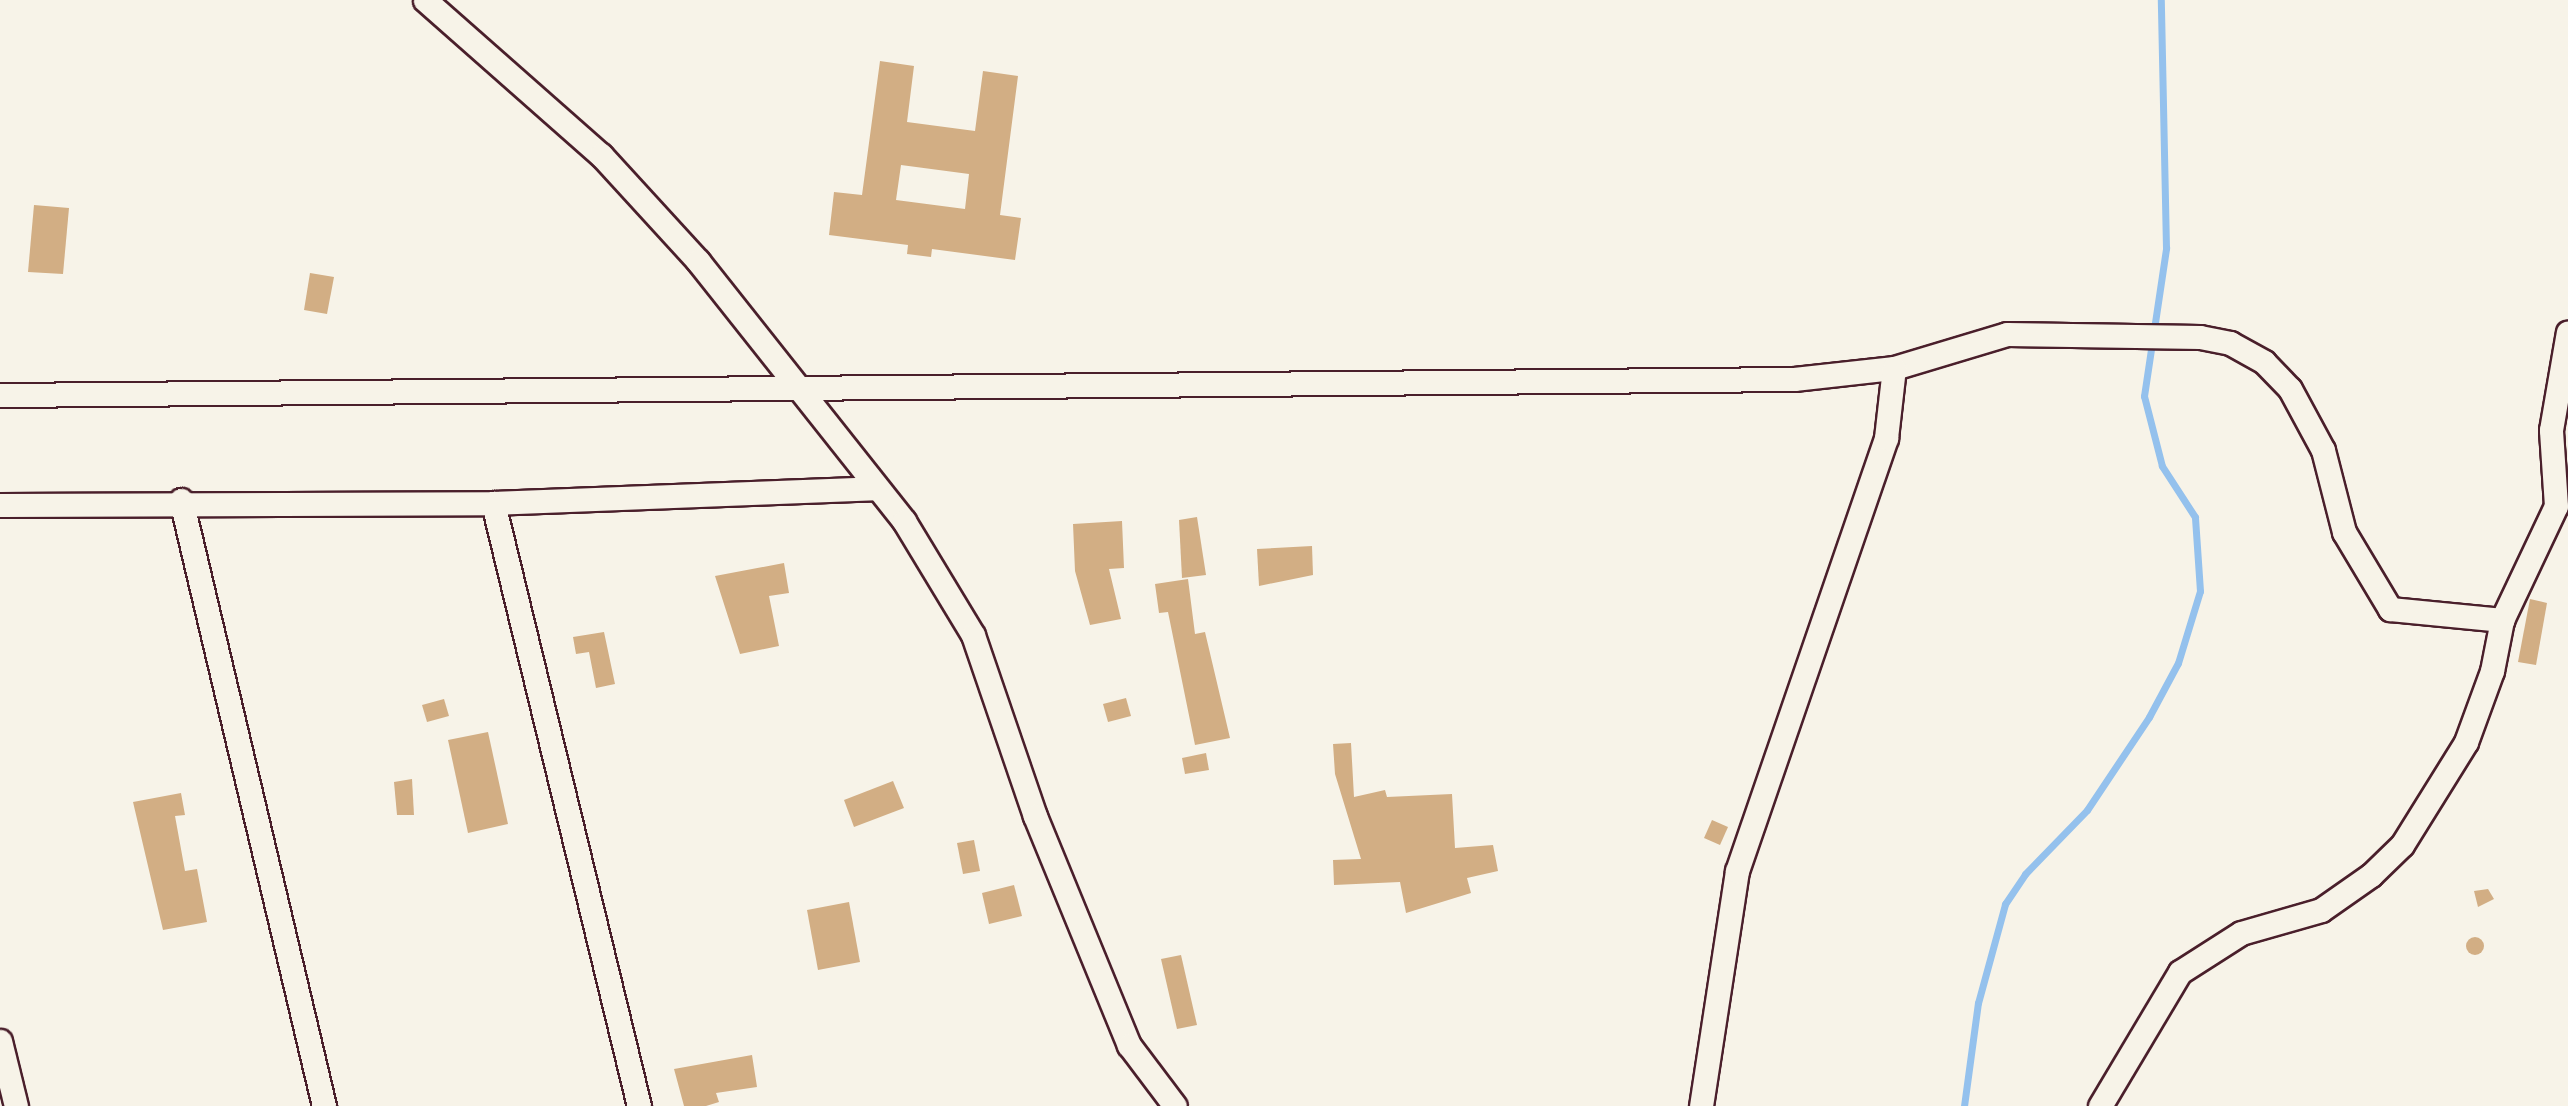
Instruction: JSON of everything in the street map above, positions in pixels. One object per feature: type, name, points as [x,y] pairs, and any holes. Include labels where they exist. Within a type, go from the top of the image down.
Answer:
[{"type":"street","points":[[425,0],[601,155],[799,384],[833,440],[904,521],[973,635],[1035,816],[1129,1045],[1175,1106]]},
{"type":"street","points":[[2100,1106],[2180,972],[2241,933],[2321,910],[2402,845],[2466,742],[2492,671],[2502,620],[2556,506],[2551,430],[2568,332]]},
{"type":"street","points":[[0,395],[799,384],[1794,379],[1894,368],[2007,334],[2171,334],[2230,343],[2264,362],[2309,419],[2344,532],[2390,609],[2502,620]]},
{"type":"street","points":[[1701,1106],[1737,871],[1886,438],[1894,368]]},
{"type":"street","points":[[0,505],[181,500],[493,503],[876,488]]},
{"type":"street","points":[[181,500],[324,1106]]},
{"type":"street","points":[[493,503],[639,1106]]},
{"type":"street","points":[[0,1041],[16,1106]]},
{"type":"building","points":[[880,61],[914,66],[907,122],[975,131],[983,71],[1018,76],[1000,215],[1021,218],[1015,260],[932,249],[931,257],[907,254],[908,245],[829,235],[834,192],[862,195]],"holes":[[[901,165],[969,174],[965,209],[896,200]]]},
{"type":"building","points":[[34,205],[69,208],[63,274],[28,272]]},
{"type":"building","points":[[310,273],[334,277],[327,314],[304,310]]},
{"type":"building","points":[[1197,517],[1206,575],[1182,578],[1179,520]]},
{"type":"building","points":[[1122,521],[1124,568],[1109,569],[1121,619],[1090,625],[1075,571],[1073,524]]},
{"type":"building","points":[[1312,546],[1313,575],[1259,586],[1257,549]]},
{"type":"building","points":[[784,563],[789,593],[769,596],[779,646],[740,654],[715,576]]},
{"type":"building","points":[[1188,579],[1195,634],[1205,632],[1230,738],[1195,745],[1168,612],[1159,613],[1155,584]]},
{"type":"building","points":[[2530,599],[2547,603],[2536,665],[2518,662]]},
{"type":"building","points":[[604,632],[615,684],[596,688],[589,652],[576,654],[573,637]]},
{"type":"building","points":[[1126,698],[1131,716],[1108,722],[1103,704]]},
{"type":"building","points":[[444,699],[449,716],[427,722],[422,705]]},
{"type":"building","points":[[488,732],[508,824],[468,833],[448,740]]},
{"type":"building","points":[[1351,743],[1354,797],[1385,790],[1387,797],[1452,794],[1455,848],[1493,845],[1498,871],[1467,878],[1471,893],[1406,913],[1400,882],[1334,885],[1333,860],[1361,859],[1335,774],[1333,744]]},
{"type":"building","points":[[1206,753],[1209,770],[1185,774],[1182,758]]},
{"type":"building","points":[[412,779],[414,815],[397,815],[394,782]]},
{"type":"building","points":[[893,781],[904,808],[854,827],[844,800]]},
{"type":"building","points":[[181,793],[185,815],[175,816],[185,871],[197,869],[207,922],[163,930],[133,802]]},
{"type":"building","points":[[1712,820],[1728,827],[1720,845],[1704,838]]},
{"type":"building","points":[[974,840],[980,871],[963,874],[957,843]]},
{"type":"building","points":[[1014,885],[1022,916],[989,924],[982,893]]},
{"type":"building","points":[[2488,889],[2494,899],[2478,907],[2474,891]]},
{"type":"building","points":[[849,902],[860,962],[818,970],[807,910]]},
{"type":"building","points":[[2471,937],[2479,937],[2484,946],[2482,953],[2471,955],[2466,950],[2466,942]]},
{"type":"building","points":[[1181,955],[1197,1025],[1177,1029],[1161,959]]},
{"type":"building","points":[[752,1055],[757,1087],[716,1093],[719,1102],[706,1106],[684,1106],[674,1069]]},
{"type":"waterway","points":[[1964,1106],[1978,1003],[2005,904],[2025,874],[2087,810],[2149,717],[2178,663],[2200,591],[2195,517],[2162,466],[2144,396],[2166,248],[2161,0]]}]
